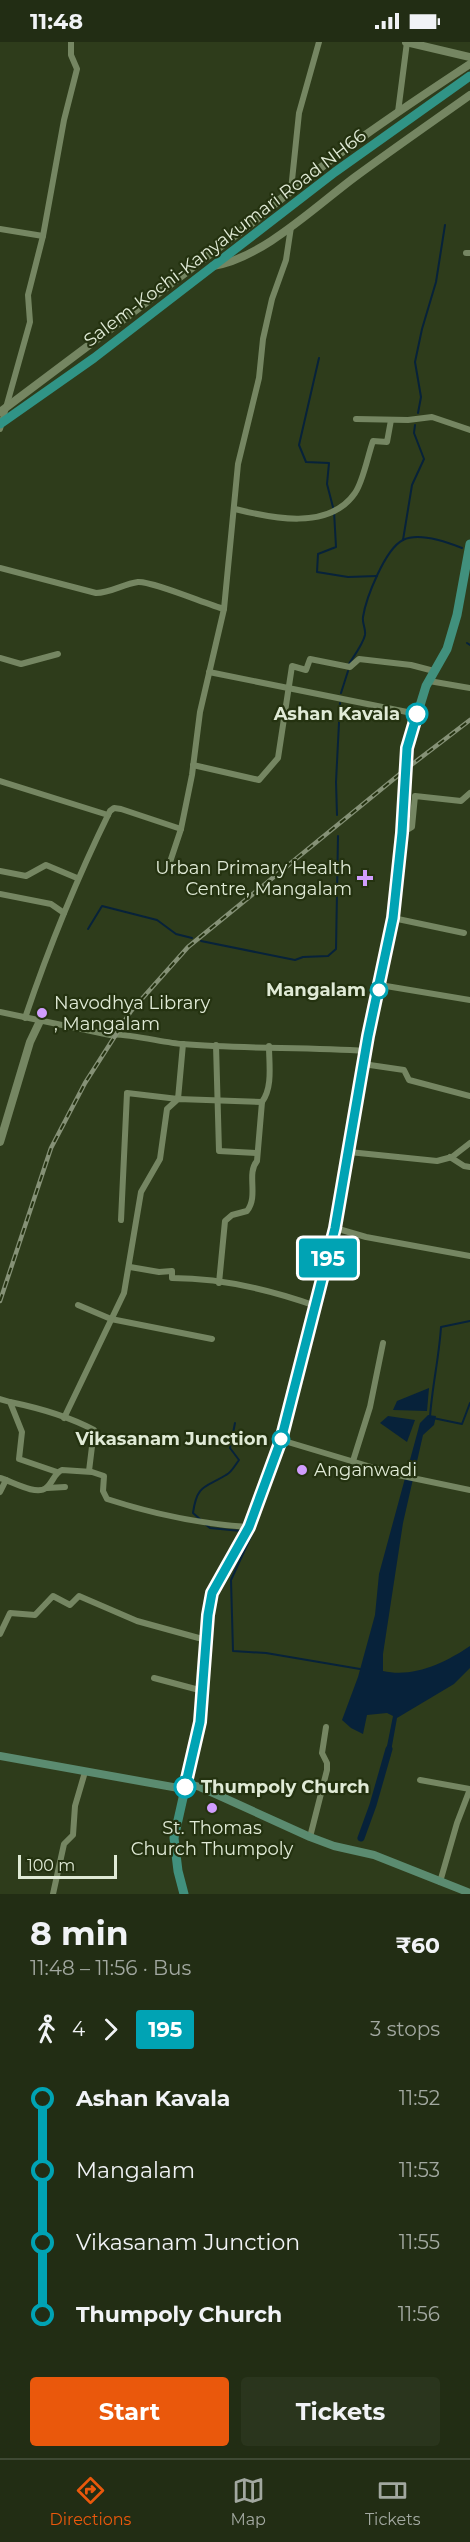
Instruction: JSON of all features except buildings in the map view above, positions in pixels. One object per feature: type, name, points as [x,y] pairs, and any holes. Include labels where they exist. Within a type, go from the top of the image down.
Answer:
[{"type":"highway","name":"Salem-Kochi-Kanyakumari Road NH66","points":[[1,426],[94,358],[236,248],[470,76]]},
{"type":"main road","points":[[184,1894],[178,1871],[174,1838],[200,1722],[212,1593],[249,1527],[281,1440],[335,1228],[363,1064],[393,918],[402,833],[407,748],[432,676],[447,649],[457,615],[470,544]]},
{"type":"main road","points":[[0,1756],[86,1772],[200,1787],[310,1838],[374,1855],[470,1893]]},
{"type":"street","points":[[1,426],[3,410],[30,322],[27,295],[43,236],[64,120],[78,69],[70,55],[71,42]]},
{"type":"street","points":[[291,191],[299,113],[319,42]]},
{"type":"street","points":[[398,112],[406,42],[470,57]]},
{"type":"street","points":[[3,410],[291,191],[398,112],[470,64]]},
{"type":"street","points":[[211,267],[227,264],[291,227],[354,178],[470,95]]},
{"type":"street","points":[[170,862],[181,829],[200,712],[224,609],[238,464],[259,378],[262,339],[272,299],[286,260],[291,227]]},
{"type":"street","points":[[0,229],[43,236]]},
{"type":"street","points":[[356,419],[391,420],[432,417],[470,430]]},
{"type":"street","points":[[235,509],[268,517],[303,519],[340,507],[356,493],[373,441],[387,442],[391,420]]},
{"type":"street","points":[[0,568],[91,593],[105,593],[139,582],[224,609]]},
{"type":"street","points":[[0,658],[21,664],[58,654]]},
{"type":"street","points":[[193,765],[259,780],[278,758],[292,666],[306,670],[310,659],[350,667],[359,659],[374,659],[470,688]]},
{"type":"street","points":[[209,672],[417,714]]},
{"type":"street","points":[[0,782],[108,815]]},
{"type":"street","points":[[402,833],[412,827],[416,796],[461,801],[470,793]]},
{"type":"street","points":[[25,1018],[78,878],[108,815],[114,808],[121,809],[181,829]]},
{"type":"street","points":[[0,871],[26,876],[46,865],[78,878]]},
{"type":"street","points":[[0,894],[51,904],[64,913]]},
{"type":"street","points":[[393,918],[464,933]]},
{"type":"street","points":[[380,985],[470,1000]]},
{"type":"street","points":[[0,1012],[110,1035],[117,1033],[183,1044],[366,1050]]},
{"type":"street","points":[[0,1142],[30,1042],[40,1021]]},
{"type":"street","points":[[64,1418],[124,1293],[141,1192],[159,1159],[167,1109],[178,1099],[183,1044]]},
{"type":"street","points":[[216,1045],[219,1150],[257,1153]]},
{"type":"street","points":[[219,1283],[225,1221],[232,1215],[247,1211],[254,1198],[253,1166],[257,1161],[262,1102],[269,1083],[269,1046]]},
{"type":"street","points":[[363,1064],[404,1070],[409,1080],[470,1095]]},
{"type":"street","points":[[121,1220],[127,1093],[178,1099],[262,1102]]},
{"type":"street","points":[[349,1152],[438,1161],[450,1157],[470,1143]]},
{"type":"street","points":[[450,1157],[470,1167]]},
{"type":"street","points":[[335,1228],[366,1237],[470,1256]]},
{"type":"street","points":[[130,1267],[159,1272],[172,1271],[172,1278],[190,1278],[284,1294],[316,1305]]},
{"type":"street","points":[[78,1305],[111,1319],[212,1339]]},
{"type":"street","points":[[353,1461],[370,1407],[383,1343]]},
{"type":"street","points":[[0,1399],[77,1421],[94,1430],[89,1471]]},
{"type":"street","points":[[10,1402],[22,1432],[19,1459],[57,1472],[67,1469],[89,1471],[104,1476],[102,1491],[107,1499],[140,1509],[196,1521],[249,1527]]},
{"type":"street","points":[[281,1440],[398,1475],[470,1490]]},
{"type":"street","points":[[47,1488],[57,1472]]},
{"type":"street","points":[[0,1492],[3,1479],[38,1491],[65,1487]]},
{"type":"street","points":[[0,1634],[10,1613],[35,1615],[53,1596],[70,1605],[79,1596],[136,1621],[206,1640]]},
{"type":"street","points":[[154,1678],[203,1691]]},
{"type":"street","points":[[310,1838],[327,1770],[327,1763],[322,1753],[326,1727]]},
{"type":"street","points":[[53,1894],[64,1844],[73,1835],[75,1806],[86,1772]]},
{"type":"street","points":[[420,1780],[470,1789],[457,1823],[440,1882]]},
{"type":"water","points":[[429,1388],[427,1411],[393,1410],[397,1401]]},
{"type":"water","points":[[428,1415],[436,1416],[434,1425],[423,1435],[403,1523],[383,1654],[383,1671],[394,1673],[428,1668],[470,1646],[470,1668],[454,1684],[397,1718],[390,1757],[385,1756],[393,1716],[387,1713],[367,1715],[363,1734],[342,1720],[358,1677],[375,1615],[379,1574],[420,1423]]},
{"type":"water","points":[[388,1416],[415,1420],[407,1442],[380,1423]]},
{"type":"waterway","points":[[418,413],[421,397],[415,362],[436,282],[445,225]]},
{"type":"waterway","points":[[319,358],[299,445],[306,462],[329,463],[327,484],[334,511],[336,547],[318,554],[317,572],[348,577],[377,576]]},
{"type":"waterway","points":[[403,540],[412,485],[424,459],[414,433],[415,425]]},
{"type":"waterway","points":[[349,664],[365,635],[363,617],[372,587],[383,563],[396,545],[403,540],[417,537],[433,539],[462,548]]},
{"type":"waterway","points":[[341,693],[348,671]]},
{"type":"waterway","points":[[337,815],[336,782],[340,703]]},
{"type":"waterway","points":[[201,941],[295,960],[303,957],[328,956],[336,949],[338,836]]},
{"type":"waterway","points":[[88,929],[102,906],[157,920],[176,934],[192,938]]},
{"type":"waterway","points":[[430,1417],[441,1327],[470,1321]]},
{"type":"waterway","points":[[433,1418],[462,1424],[470,1403]]},
{"type":"waterway","points":[[201,1520],[193,1513],[200,1492],[207,1485],[228,1474],[239,1460],[230,1448],[235,1423]]},
{"type":"waterway","points":[[205,1524],[210,1528],[241,1531]]},
{"type":"waterway","points":[[253,1532],[231,1580],[233,1651],[266,1653],[360,1669]]},
{"type":"waterway","points":[[361,1838],[389,1749]]},
{"type":"railway","points":[[0,1301],[51,1148],[85,1083],[131,1011],[188,947],[406,769],[470,720]]},
{"type":"bus line","name":"195","points":[[185,1787],[200,1722],[208,1615],[212,1593],[249,1527],[281,1440],[335,1228],[368,1036],[393,918],[399,872],[407,748],[417,714]]},
{"type":"place","name":"Ashan Kavala","points":[[417,714]]},
{"type":"place","name":"Urban Primary Health Centre, Mangalam","points":[[365,878]]},
{"type":"place","name":"Mangalam","points":[[379,990]]},
{"type":"place","name":"Navodhya Library , Mangalam","points":[[42,1013]]},
{"type":"place","name":"Vikasanam Junction","points":[[281,1439]]},
{"type":"place","name":"Anganwadi","points":[[302,1470]]},
{"type":"place","name":"Thumpoly Church","points":[[185,1787]]},
{"type":"place","name":"St. Thomas Church Thumpoly","points":[[212,1808]]}]
